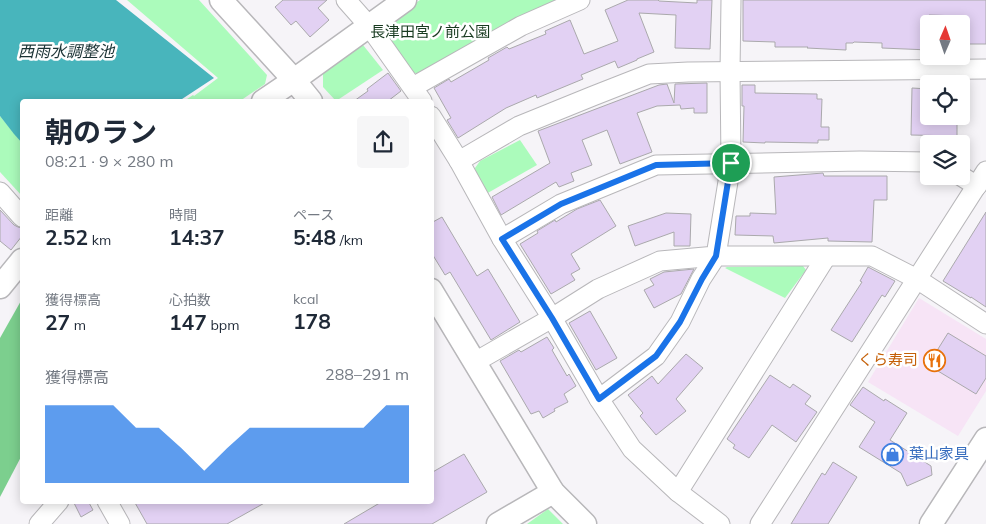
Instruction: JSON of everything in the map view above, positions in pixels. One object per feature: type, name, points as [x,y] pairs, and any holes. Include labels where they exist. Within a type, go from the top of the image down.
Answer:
[{"type":"street","points":[[221,0],[309,99]]},
{"type":"street","points":[[346,0],[369,26],[417,94],[521,26],[580,0]]},
{"type":"street","points":[[266,99],[405,0]]},
{"type":"street","points":[[599,399],[656,356],[680,322],[716,256],[731,163],[731,0]]},
{"type":"street","points":[[459,161],[519,126],[649,74],[986,69]]},
{"type":"street","points":[[434,121],[459,161],[502,239],[552,318],[599,399],[632,449],[678,492],[720,524]]},
{"type":"street","points":[[502,239],[561,204],[656,165],[860,161],[920,162]]},
{"type":"street","points":[[760,524],[982,178]]},
{"type":"street","points":[[0,192],[20,215]]},
{"type":"street","points":[[475,362],[598,289],[660,261],[716,256],[872,256],[918,279],[986,324]]},
{"type":"street","points":[[678,492],[826,257]]},
{"type":"street","points":[[0,287],[20,262]]},
{"type":"street","points":[[434,295],[553,492],[584,524]]},
{"type":"street","points":[[931,524],[986,439]]},
{"type":"street","points":[[498,524],[553,492]]},
{"type":"street","points":[[39,524],[56,504]]},
{"type":"street","points":[[109,504],[120,524]]},
{"type":"shaded area","name":"くら寿司","points":[[919,298],[986,339],[986,391],[958,436],[868,382]]},
{"type":"green space","points":[[127,0],[199,0],[267,75],[265,84],[243,99],[187,99],[218,78]]},
{"type":"green space","name":"長津田宮ノ前公園","points":[[420,0],[560,0],[421,73],[410,73],[380,27]]},
{"type":"green space","points":[[363,45],[383,70],[339,99],[334,99],[323,87],[323,73]]},
{"type":"green space","points":[[0,116],[20,141],[20,194],[0,172]]},
{"type":"green space","points":[[520,140],[537,165],[486,194],[477,181],[475,168],[480,161]]},
{"type":"green space","points":[[803,266],[806,270],[785,298],[725,268],[727,267]]},
{"type":"green space","points":[[20,303],[20,459],[0,497],[0,338]]},
{"type":"green space","points":[[548,509],[563,524],[527,524]]},
{"type":"water","name":"西雨水調整池","points":[[0,0],[116,0],[214,78],[182,99],[20,99],[20,141],[0,116]]},
{"type":"building","points":[[283,0],[327,0],[318,8],[329,20],[310,37],[296,21],[291,25],[275,7]]},
{"type":"building","points":[[628,0],[697,3],[697,0],[712,0],[710,49],[675,48],[676,15],[639,13],[654,52],[618,68],[615,61],[581,75],[583,79],[537,98],[536,95],[506,108],[458,138],[447,120],[451,118],[434,88],[449,79],[451,82],[507,47],[509,49],[546,34],[545,31],[570,20],[584,54],[618,41],[605,10]]},
{"type":"building","points":[[743,0],[986,0],[986,44],[970,44],[970,15],[920,15],[920,50],[882,48],[882,43],[846,43],[846,50],[775,47],[775,42],[743,41]]},
{"type":"building","points":[[388,73],[401,91],[391,99],[357,99],[368,91],[367,89]]},
{"type":"building","points":[[707,83],[707,113],[694,113],[694,108],[681,109],[680,105],[657,106],[637,113],[652,152],[620,164],[607,130],[582,140],[592,165],[571,173],[574,181],[559,187],[556,182],[501,215],[492,197],[550,163],[538,131],[659,85],[667,84],[674,103],[675,84]]},
{"type":"building","points":[[742,85],[755,85],[755,93],[817,94],[817,99],[822,99],[821,127],[829,127],[829,140],[818,140],[818,143],[743,142],[744,106],[742,106]]},
{"type":"building","points":[[912,88],[920,88],[920,125],[957,125],[957,135],[911,135]]},
{"type":"building","points":[[823,173],[824,176],[887,176],[887,200],[874,200],[872,242],[828,241],[828,238],[774,243],[773,236],[735,235],[736,216],[750,216],[750,213],[776,214],[774,177]]},
{"type":"building","points":[[600,200],[616,226],[571,254],[580,269],[571,274],[575,280],[551,294],[520,244],[555,220],[556,222],[577,209]]},
{"type":"building","points":[[0,210],[14,225],[20,228],[20,239],[11,250],[0,241]]},
{"type":"building","points":[[986,212],[986,307],[943,281]]},
{"type":"building","points":[[666,213],[691,214],[690,246],[674,246],[674,232],[635,246],[628,226]]},
{"type":"building","points":[[442,217],[477,276],[488,269],[520,322],[491,340],[450,272],[445,275],[434,257],[434,221]]},
{"type":"building","points":[[868,267],[895,281],[885,297],[882,295],[852,342],[831,330],[862,282],[860,281]]},
{"type":"building","points":[[694,269],[681,294],[654,308],[644,290],[654,285],[650,279],[664,272]]},
{"type":"building","points":[[590,311],[617,358],[596,370],[569,323]]},
{"type":"building","points":[[948,333],[986,356],[986,378],[976,394],[928,365]]},
{"type":"building","points":[[547,337],[567,376],[569,374],[576,386],[564,394],[568,402],[554,409],[555,411],[543,418],[539,411],[531,414],[500,361],[519,350],[521,352]]},
{"type":"building","points":[[686,354],[703,368],[676,399],[686,411],[656,435],[640,416],[643,413],[628,395],[652,376],[658,384]]},
{"type":"building","points":[[770,375],[790,388],[793,384],[811,396],[805,404],[817,412],[796,442],[772,425],[749,458],[733,448],[735,445],[727,439]]},
{"type":"building","points":[[863,387],[907,413],[890,440],[931,466],[932,475],[907,486],[901,473],[859,447],[875,422],[850,405]]},
{"type":"building","points":[[464,454],[487,492],[432,524],[344,524],[378,504],[434,504],[434,471]]},
{"type":"building","points":[[833,462],[857,477],[828,524],[791,524],[822,473],[825,475]]},
{"type":"building","points":[[74,504],[90,504],[93,510],[81,517]]},
{"type":"building","points":[[136,504],[263,504],[227,524],[147,524]]},
{"type":"place","name":"くら寿司","points":[[934,360]]},
{"type":"place","name":"葉山家具","points":[[893,454]]},
{"type":"route","points":[[731,163],[716,256],[680,322],[656,356],[599,399],[552,318],[502,239],[561,204],[656,165],[731,163]]}]
